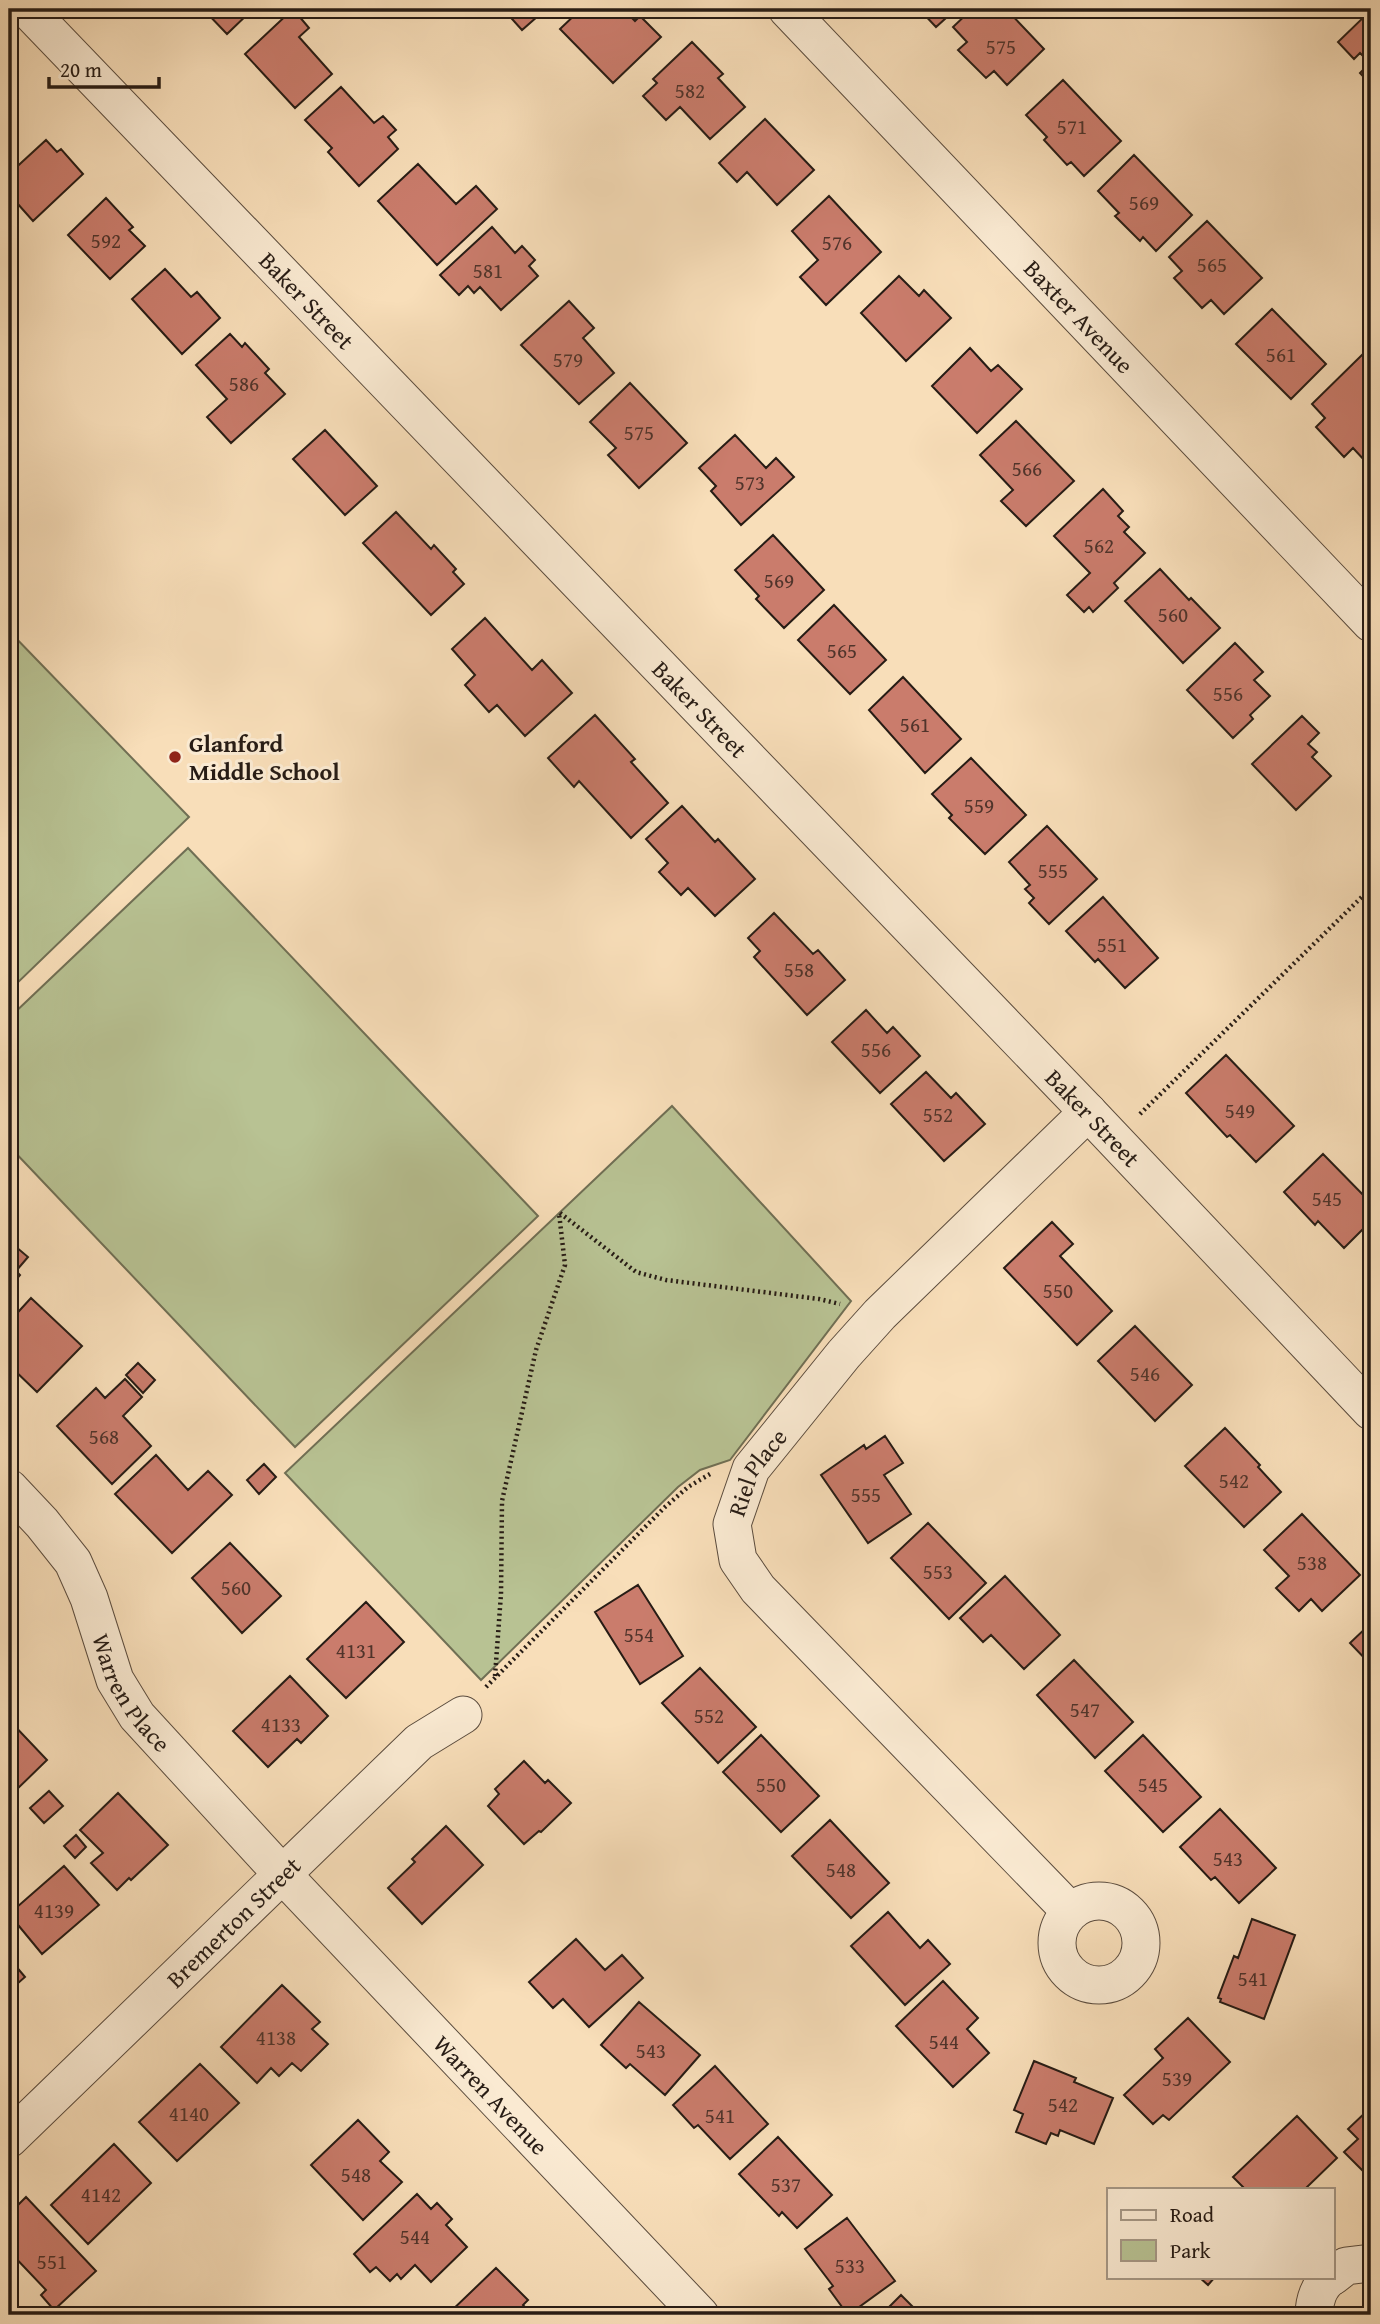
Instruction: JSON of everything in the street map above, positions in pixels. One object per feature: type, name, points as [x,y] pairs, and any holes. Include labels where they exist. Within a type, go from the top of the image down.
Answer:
[{"type":"street","name":"Baker Street","points":[[27,9],[1114,1139],[1371,1411]]},
{"type":"street","name":"Baxter Avenue","points":[[787,9],[1371,623]]},
{"type":"street","name":"Riel Place","points":[[1070,1911],[758,1589],[738,1560],[732,1524],[751,1469],[844,1354],[880,1314],[1088,1112]]},
{"type":"street","name":"Warren Place","points":[[9,1488],[73,1562],[89,1598],[115,1679],[137,1716],[283,1875]]},
{"type":"street","name":"Bremerton Street","points":[[9,2139],[419,1742],[463,1714]]},
{"type":"street","name":"Warren Avenue","points":[[283,1875],[699,2315]]},
{"type":"street","points":[[1334,2275],[1346,2266],[1371,2263]]},
{"type":"street","points":[[1314,2315],[1314,2303],[1330,2278]]},
{"type":"path","points":[[1114,1139],[1371,888]]},
{"type":"path","points":[[495,1676],[501,1594],[502,1501],[536,1350],[565,1265],[559,1213],[636,1272],[666,1280],[819,1299],[880,1314]]},
{"type":"path","points":[[463,1714],[495,1676],[688,1487],[716,1471],[751,1469]]},
{"type":"green space","points":[[9,631],[189,817],[9,991]]},
{"type":"green space","points":[[188,848],[538,1216],[295,1447],[9,1146],[9,1018]]},
{"type":"green space","points":[[672,1106],[851,1301],[730,1460],[700,1470],[678,1487],[481,1680],[285,1473]]},
{"type":"building","points":[[203,9],[253,9],[227,34]]},
{"type":"building","points":[[293,9],[309,28],[299,37],[332,74],[295,108],[245,54]]},
{"type":"building","points":[[503,9],[546,9],[522,30]]},
{"type":"building","points":[[581,9],[613,9],[621,16],[626,12],[635,21],[640,16],[661,37],[613,83],[560,29]]},
{"type":"building","points":[[919,9],[956,9],[936,27]]},
{"type":"building","points":[[972,9],[1006,9],[1044,49],[1007,85],[994,71],[986,78],[958,50],[967,42],[953,27]]},
{"type":"building","points":[[1371,10],[1371,85],[1360,73],[1370,63],[1360,53],[1354,59],[1338,42]]},
{"type":"building","points":[[692,42],[723,74],[718,78],[745,107],[710,139],[680,107],[666,120],[643,96],[657,83],[653,79]]},
{"type":"building","points":[[1063,80],[1121,141],[1084,176],[1071,162],[1067,165],[1044,140],[1047,137],[1026,115]]},
{"type":"building","points":[[341,87],[374,123],[383,116],[396,130],[388,137],[398,149],[359,186],[328,152],[332,148],[305,120]]},
{"type":"building","points":[[765,119],[814,170],[777,205],[747,172],[737,182],[719,163]]},
{"type":"building","points":[[46,140],[57,152],[61,149],[83,174],[33,221],[9,194],[9,174]]},
{"type":"building","points":[[1134,155],[1192,215],[1156,251],[1143,237],[1140,241],[1115,216],[1119,213],[1098,191]]},
{"type":"building","points":[[418,164],[456,204],[476,186],[497,209],[437,265],[378,201]]},
{"type":"building","points":[[829,196],[881,252],[826,305],[800,277],[818,260],[792,231]]},
{"type":"building","points":[[106,198],[133,227],[129,230],[145,246],[110,279],[68,235]]},
{"type":"building","points":[[1207,221],[1262,278],[1224,314],[1211,300],[1202,308],[1174,278],[1182,271],[1169,257]]},
{"type":"building","points":[[492,227],[515,253],[522,246],[535,260],[529,266],[538,276],[501,310],[480,287],[474,293],[468,286],[459,295],[440,275]]},
{"type":"building","points":[[165,269],[191,297],[197,292],[220,318],[182,354],[132,299]]},
{"type":"building","points":[[899,276],[919,296],[924,290],[951,318],[906,361],[861,313]]},
{"type":"building","points":[[569,301],[594,328],[583,338],[614,373],[579,404],[521,345]]},
{"type":"building","points":[[1272,309],[1326,364],[1291,399],[1236,344]]},
{"type":"building","points":[[230,334],[242,347],[245,343],[269,369],[265,373],[285,394],[231,443],[207,417],[227,399],[196,365]]},
{"type":"building","points":[[970,348],[991,371],[998,365],[1022,389],[977,433],[932,386]]},
{"type":"building","points":[[1365,352],[1371,359],[1371,457],[1366,462],[1353,448],[1344,457],[1316,427],[1325,418],[1312,404]]},
{"type":"building","points":[[630,383],[687,443],[639,488],[608,455],[616,448],[590,422]]},
{"type":"building","points":[[1016,421],[1074,481],[1026,526],[1001,501],[1013,490],[980,455]]},
{"type":"building","points":[[325,430],[377,486],[345,515],[293,459]]},
{"type":"building","points":[[735,435],[766,468],[776,458],[794,477],[741,525],[711,491],[716,486],[699,468]]},
{"type":"building","points":[[1103,489],[1123,511],[1118,516],[1129,527],[1124,532],[1145,553],[1114,583],[1118,588],[1093,612],[1089,607],[1084,612],[1067,595],[1090,573],[1054,536]]},
{"type":"building","points":[[396,512],[431,549],[434,545],[456,569],[453,572],[464,584],[431,615],[363,543]]},
{"type":"building","points":[[773,535],[824,590],[784,628],[756,599],[759,596],[735,570]]},
{"type":"building","points":[[1160,569],[1220,628],[1183,663],[1125,601]]},
{"type":"building","points":[[834,605],[886,660],[850,694],[798,640]]},
{"type":"building","points":[[485,618],[532,670],[542,660],[572,693],[525,736],[497,705],[489,712],[465,685],[475,675],[452,649]]},
{"type":"building","points":[[1235,643],[1263,672],[1254,680],[1270,696],[1250,715],[1253,719],[1233,738],[1187,690]]},
{"type":"building","points":[[903,677],[961,739],[925,773],[869,710]]},
{"type":"building","points":[[595,715],[635,759],[631,762],[668,803],[631,838],[579,781],[574,787],[548,758]]},
{"type":"building","points":[[1302,716],[1319,733],[1308,744],[1317,752],[1312,757],[1331,776],[1296,810],[1252,764]]},
{"type":"building","points":[[971,758],[1026,815],[985,854],[949,818],[952,815],[932,794]]},
{"type":"building","points":[[682,806],[715,842],[718,839],[755,879],[715,916],[688,888],[681,895],[659,872],[668,863],[646,839]]},
{"type":"building","points":[[1047,826],[1097,879],[1049,924],[1029,903],[1034,898],[1025,889],[1030,885],[1009,862]]},
{"type":"building","points":[[1103,897],[1158,958],[1125,988],[1098,959],[1095,962],[1066,931]]},
{"type":"building","points":[[774,913],[813,954],[818,950],[845,980],[807,1015],[754,957],[760,951],[748,938]]},
{"type":"building","points":[[866,1010],[887,1033],[893,1027],[920,1056],[880,1093],[832,1042]]},
{"type":"building","points":[[1226,1055],[1294,1126],[1256,1162],[1230,1135],[1227,1137],[1186,1093]]},
{"type":"building","points":[[926,1072],[951,1098],[956,1093],[985,1124],[944,1161],[891,1104]]},
{"type":"building","points":[[1323,1154],[1371,1203],[1371,1221],[1344,1248],[1318,1221],[1315,1225],[1284,1192]]},
{"type":"building","points":[[1052,1222],[1073,1244],[1060,1256],[1112,1311],[1077,1345],[1004,1268]]},
{"type":"building","points":[[9,1241],[28,1257],[16,1271],[20,1275],[9,1288]]},
{"type":"building","points":[[31,1298],[82,1346],[37,1392],[9,1365],[9,1322]]},
{"type":"building","points":[[1135,1326],[1192,1385],[1155,1421],[1098,1361]]},
{"type":"building","points":[[138,1363],[155,1380],[143,1393],[126,1375]]},
{"type":"building","points":[[125,1379],[142,1397],[123,1416],[151,1446],[112,1484],[57,1426],[96,1388],[105,1398]]},
{"type":"building","points":[[1225,1428],[1281,1492],[1244,1527],[1185,1466]]},
{"type":"building","points":[[885,1436],[903,1463],[884,1475],[911,1514],[868,1543],[821,1475],[864,1445],[866,1449]]},
{"type":"building","points":[[156,1455],[188,1490],[208,1471],[232,1495],[172,1553],[115,1494]]},
{"type":"building","points":[[264,1464],[276,1477],[259,1494],[247,1480]]},
{"type":"building","points":[[1302,1514],[1360,1575],[1322,1611],[1311,1599],[1299,1611],[1276,1588],[1289,1576],[1264,1550]]},
{"type":"building","points":[[928,1523],[986,1583],[949,1619],[891,1558]]},
{"type":"building","points":[[230,1543],[281,1596],[242,1633],[192,1578]]},
{"type":"building","points":[[1005,1576],[1060,1635],[1024,1669],[991,1635],[983,1642],[960,1618]]},
{"type":"building","points":[[638,1585],[683,1656],[640,1684],[595,1612]]},
{"type":"building","points":[[366,1602],[404,1642],[346,1698],[307,1659]]},
{"type":"building","points":[[1371,1623],[1371,1665],[1350,1643]]},
{"type":"building","points":[[1074,1660],[1133,1722],[1095,1758],[1037,1695]]},
{"type":"building","points":[[700,1668],[756,1727],[718,1763],[662,1703]]},
{"type":"building","points":[[290,1676],[328,1716],[301,1743],[297,1739],[268,1767],[233,1731]]},
{"type":"building","points":[[9,1720],[47,1760],[9,1797]]},
{"type":"building","points":[[761,1735],[819,1796],[781,1832],[723,1772]]},
{"type":"building","points":[[1143,1735],[1201,1797],[1163,1832],[1105,1771]]},
{"type":"building","points":[[524,1761],[545,1783],[548,1780],[571,1803],[541,1832],[524,1844],[488,1806],[499,1794],[495,1789]]},
{"type":"building","points":[[49,1791],[63,1806],[44,1823],[30,1808]]},
{"type":"building","points":[[118,1793],[168,1845],[117,1890],[91,1863],[103,1853],[80,1830]]},
{"type":"building","points":[[1220,1809],[1276,1868],[1239,1903],[1215,1877],[1211,1880],[1180,1847]]},
{"type":"building","points":[[830,1820],[889,1883],[851,1918],[792,1856]]},
{"type":"building","points":[[446,1826],[483,1865],[422,1924],[388,1888],[415,1862],[412,1859]]},
{"type":"building","points":[[76,1835],[86,1847],[75,1858],[64,1846]]},
{"type":"building","points":[[64,1866],[99,1905],[42,1954],[9,1914]]},
{"type":"building","points":[[888,1912],[920,1948],[928,1940],[950,1964],[905,2005],[851,1946]]},
{"type":"building","points":[[1252,1919],[1295,1935],[1264,2019],[1220,2002],[1221,1999],[1218,1998],[1234,1956],[1238,1958]]},
{"type":"building","points":[[576,1939],[605,1970],[622,1955],[643,1978],[589,2027],[563,1999],[553,2008],[529,1982]]},
{"type":"building","points":[[9,1958],[25,1977],[9,1991]]},
{"type":"building","points":[[943,1981],[978,2018],[967,2029],[989,2053],[953,2087],[896,2026]]},
{"type":"building","points":[[282,1985],[320,2022],[312,2029],[328,2044],[301,2071],[292,2063],[279,2076],[271,2068],[257,2083],[221,2047]]},
{"type":"building","points":[[639,2002],[700,2055],[665,2095],[630,2064],[626,2068],[601,2045]]},
{"type":"building","points":[[1188,2018],[1230,2062],[1169,2120],[1163,2115],[1153,2124],[1124,2095],[1163,2058],[1155,2049]]},
{"type":"building","points":[[1034,2061],[1076,2078],[1074,2082],[1113,2098],[1094,2144],[1060,2130],[1058,2136],[1051,2133],[1046,2144],[1016,2132],[1023,2114],[1014,2110]]},
{"type":"building","points":[[200,2064],[239,2103],[177,2161],[139,2122]]},
{"type":"building","points":[[715,2066],[768,2124],[730,2159],[698,2125],[694,2128],[673,2105]]},
{"type":"building","points":[[1368,2110],[1371,2114],[1371,2179],[1344,2152],[1358,2139],[1348,2129]]},
{"type":"building","points":[[1297,2116],[1337,2158],[1306,2188],[1244,2188],[1233,2177]]},
{"type":"building","points":[[358,2120],[389,2152],[380,2161],[402,2182],[363,2220],[311,2165]]},
{"type":"building","points":[[778,2137],[832,2195],[797,2228],[782,2212],[779,2216],[739,2174]]},
{"type":"building","points":[[114,2144],[151,2183],[88,2244],[51,2205]]},
{"type":"building","points":[[417,2194],[431,2209],[437,2203],[452,2219],[446,2225],[467,2247],[431,2282],[415,2265],[401,2279],[397,2274],[390,2281],[376,2267],[370,2272],[354,2254]]},
{"type":"building","points":[[26,2197],[96,2271],[54,2310],[41,2295],[46,2290],[9,2251],[9,2214]]},
{"type":"building","points":[[847,2218],[895,2281],[848,2315],[829,2289],[833,2286],[805,2249]]},
{"type":"building","points":[[496,2268],[528,2300],[523,2305],[532,2315],[447,2315]]},
{"type":"building","points":[[1200,2278],[1214,2278],[1208,2285]]},
{"type":"building","points":[[901,2295],[921,2315],[881,2315]]},
{"type":"place","name":"Glanford Middle School","points":[[175,757]]}]
